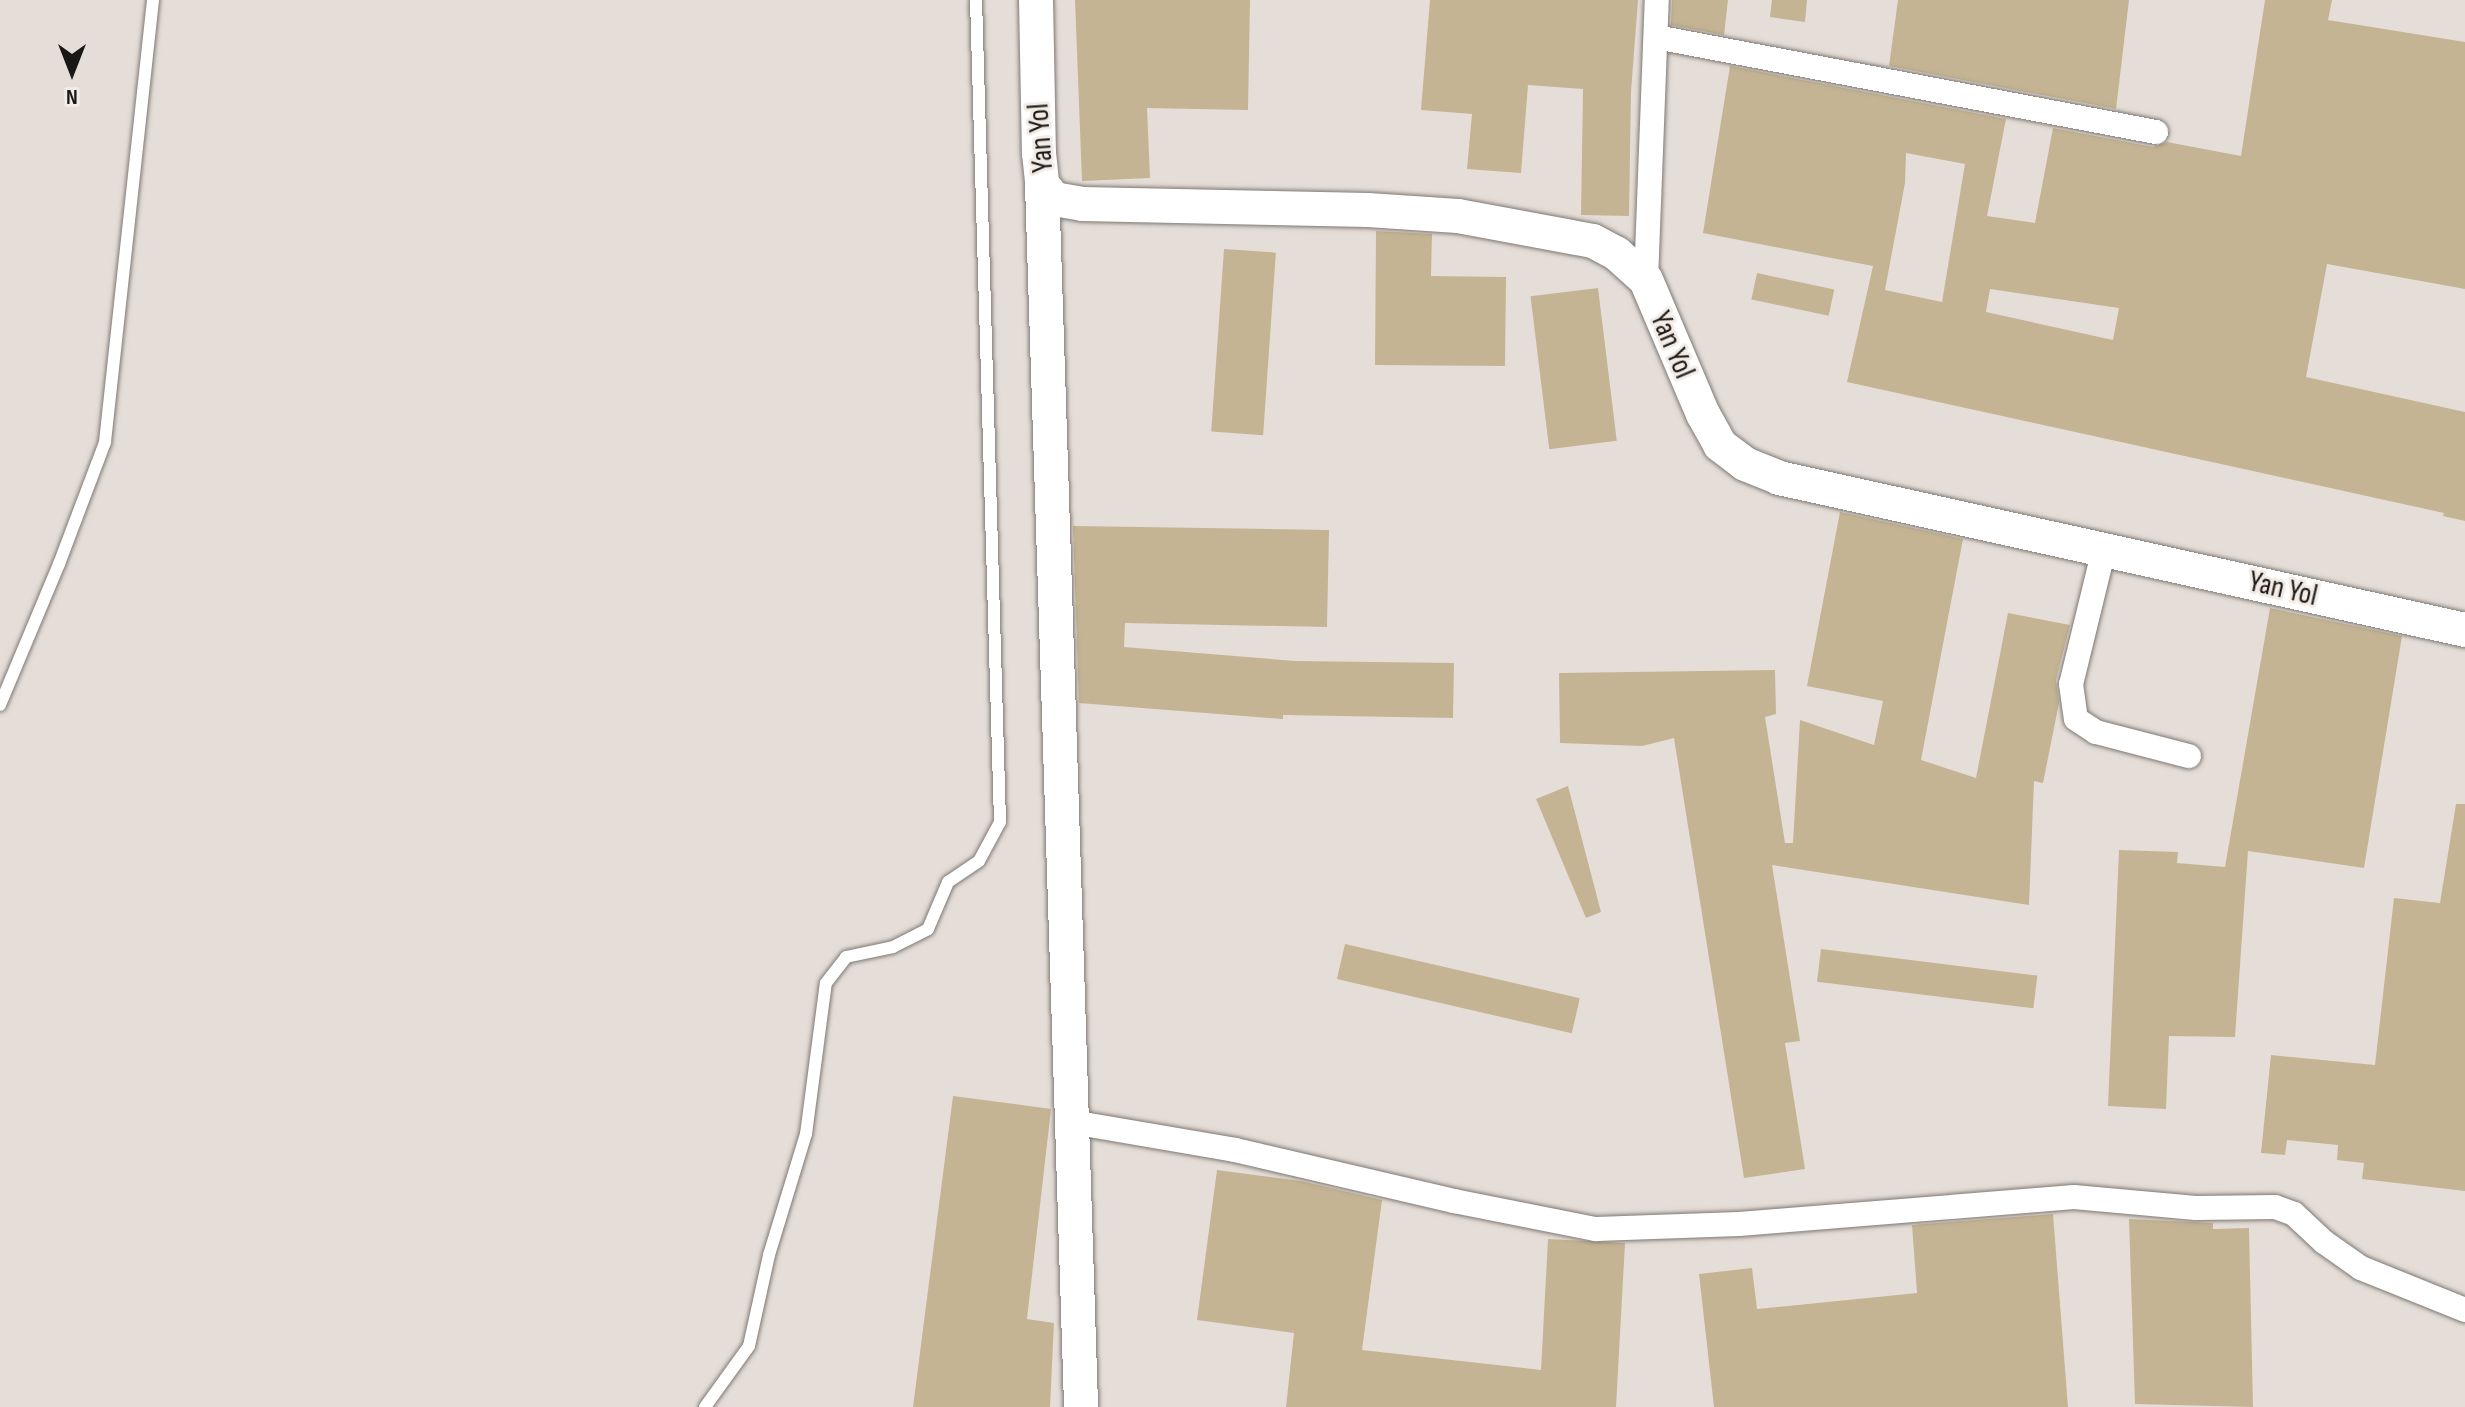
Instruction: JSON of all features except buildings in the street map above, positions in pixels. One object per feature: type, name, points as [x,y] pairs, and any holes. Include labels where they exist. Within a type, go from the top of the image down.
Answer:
[{"type":"street","name":"Yan Yol","points":[[1036,0],[1042,184],[1054,199],[1082,204],[1368,210],[1472,218],[1593,241],[1616,253],[1646,280],[1703,414],[1720,445],[1745,464],[1779,478],[2465,630]]},
{"type":"street","points":[[1646,280],[1657,0]]},
{"type":"street","points":[[1656,37],[2156,132]]},
{"type":"street","points":[[1042,184],[1081,1407]]},
{"type":"street","points":[[2104,549],[2071,684],[2076,719],[2096,732],[2189,756]]},
{"type":"street","points":[[1072,1122],[1235,1150],[1454,1201],[1596,1229],[1739,1224],[2074,1197],[2196,1208],[2275,1207],[2294,1214],[2324,1242],[2361,1268],[2465,1310]]},
{"type":"lane","points":[[0,705],[105,442],[153,0]]},
{"type":"lane","points":[[705,1407],[749,1346],[769,1255],[806,1134],[826,983],[846,957],[893,947],[928,929],[948,882],[979,861],[1000,822],[976,0]]}]
